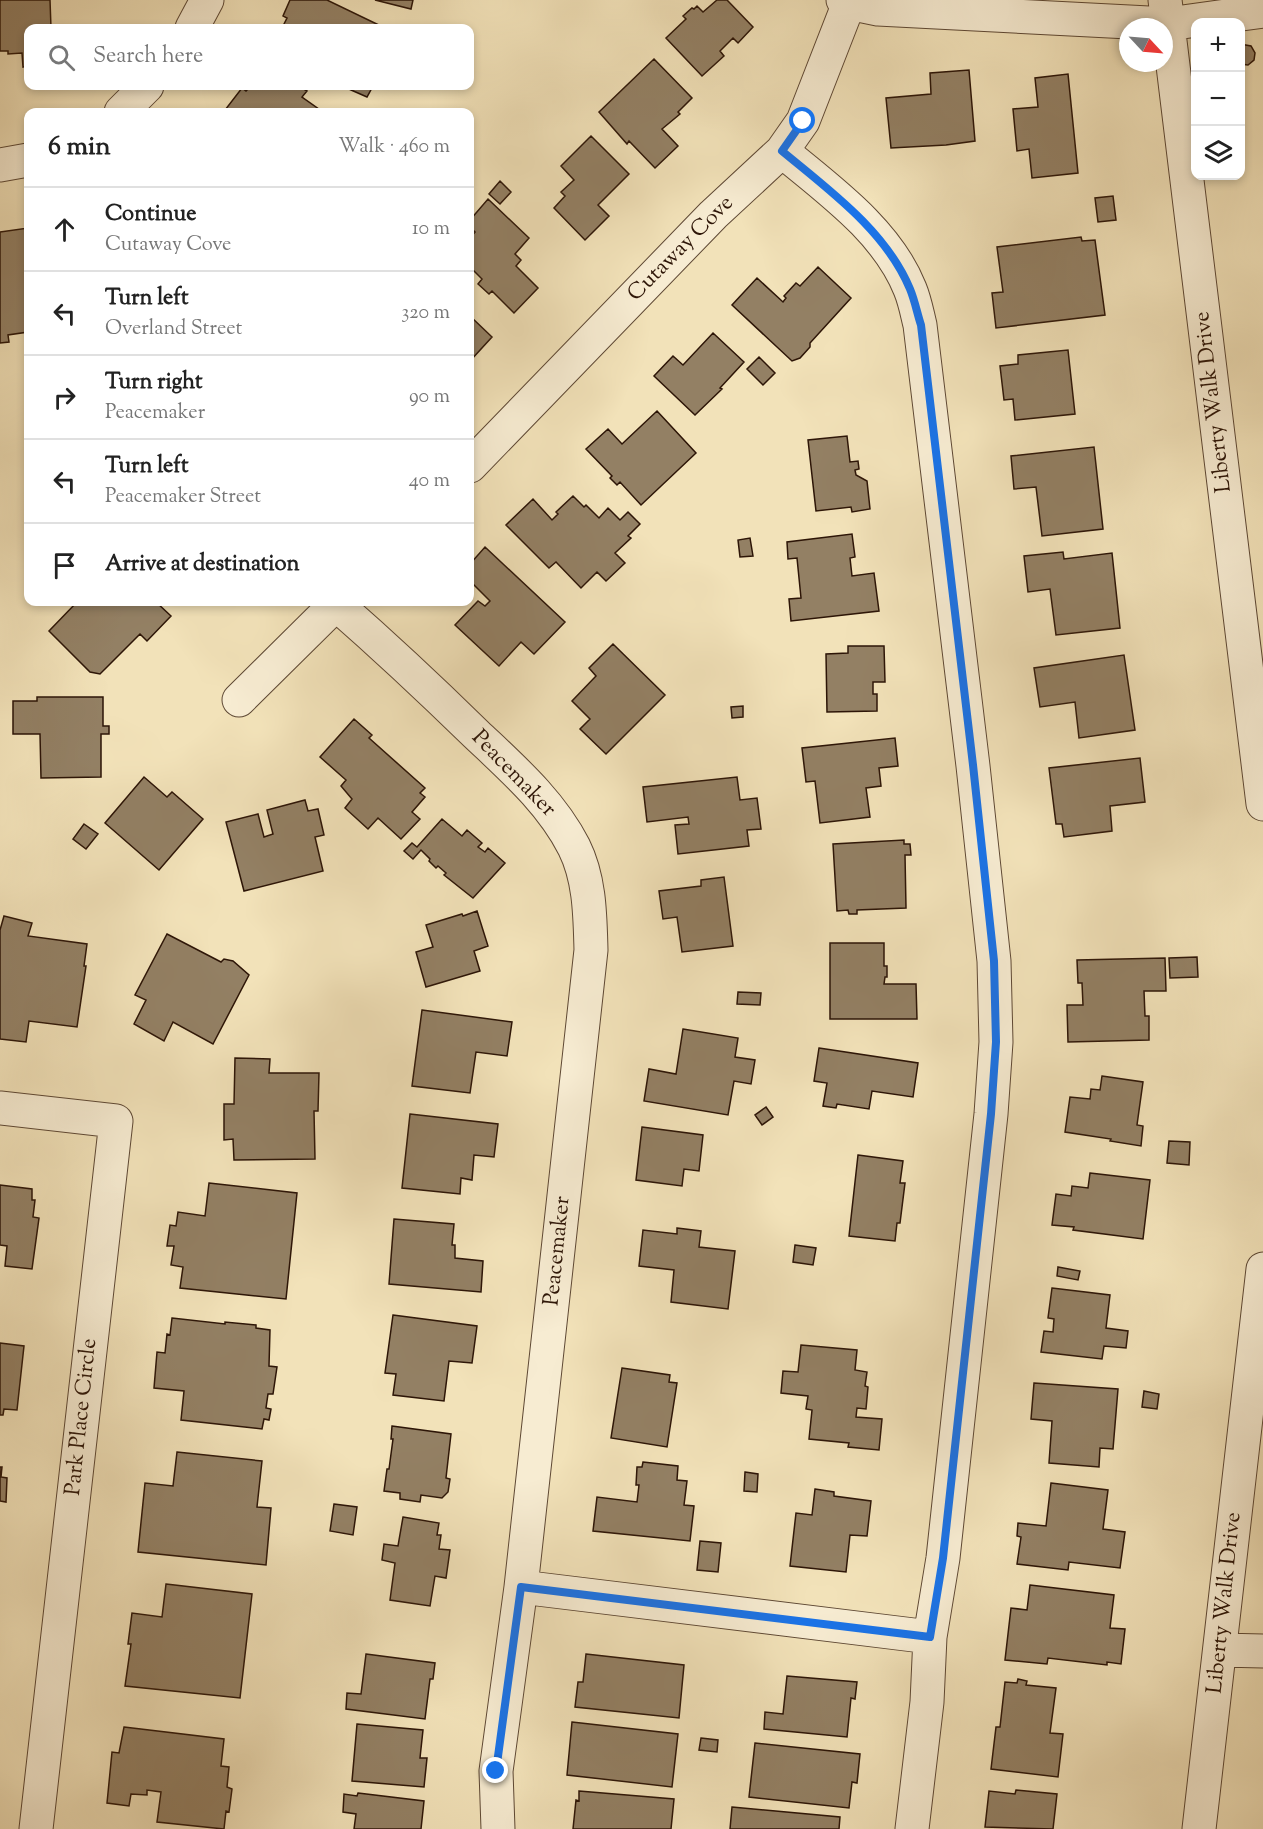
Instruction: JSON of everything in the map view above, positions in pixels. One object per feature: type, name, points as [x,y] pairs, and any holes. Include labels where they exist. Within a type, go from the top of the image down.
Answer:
[{"type":"street","points":[[194,24],[207,0]]},
{"type":"street","points":[[846,2],[878,9],[1263,11]]},
{"type":"street","name":"Cutaway Cove","points":[[474,462],[713,215],[782,151],[803,121],[846,2]]},
{"type":"street","name":"Liberty Walk Drive","points":[[1167,12],[1263,804]]},
{"type":"street","points":[[125,108],[143,90]]},
{"type":"street","points":[[782,151],[851,208],[892,256],[910,289],[921,325],[994,961],[996,1042],[991,1114],[943,1558],[930,1637],[927,1702],[912,1829]]},
{"type":"street","points":[[0,165],[24,161]]},
{"type":"street","points":[[239,700],[334,606]]},
{"type":"street","name":"Peacemaker","points":[[340,606],[528,784],[554,814],[582,866],[590,908],[591,950],[521,1587],[496,1771],[498,1829]]},
{"type":"street","name":"Park Place Circle","points":[[0,1108],[116,1121],[36,1829]]},
{"type":"street","name":"Liberty Walk Drive","points":[[1199,1829],[1263,1269]]},
{"type":"street","points":[[521,1587],[930,1637]]},
{"type":"street","points":[[1220,1650],[1263,1651]]},
{"type":"building","points":[[0,0],[50,0],[51,24],[24,24],[24,67],[22,53],[8,54],[8,51],[0,51]]},
{"type":"building","points":[[290,0],[327,0],[377,24],[284,24],[287,18],[283,16]]},
{"type":"building","points":[[375,0],[413,0],[411,9]]},
{"type":"building","points":[[717,0],[727,0],[753,27],[738,43],[733,38],[720,51],[724,56],[702,76],[666,38],[686,19],[683,16],[692,8],[697,6],[703,12]]},
{"type":"building","points":[[1245,45],[1251,46],[1255,53],[1254,60],[1245,65]]},
{"type":"building","points":[[654,59],[692,98],[678,112],[680,114],[662,129],[678,146],[655,168],[629,141],[627,144],[599,112]]},
{"type":"building","points":[[969,70],[975,141],[891,148],[886,98],[931,94],[930,73]]},
{"type":"building","points":[[1068,74],[1078,173],[1032,178],[1029,149],[1017,151],[1013,109],[1038,107],[1035,78]]},
{"type":"building","points":[[240,90],[305,90],[307,91],[302,97],[317,108],[227,108]]},
{"type":"building","points":[[351,90],[371,90],[367,97]]},
{"type":"building","points":[[591,136],[629,174],[598,205],[609,216],[585,240],[554,208],[565,196],[561,192],[574,180],[561,166]]},
{"type":"building","points":[[500,181],[511,192],[500,204],[489,194]]},
{"type":"building","points":[[1113,196],[1116,220],[1098,222],[1095,198]]},
{"type":"building","points":[[488,199],[529,238],[515,254],[521,260],[516,266],[538,288],[514,313],[492,291],[489,294],[478,284],[482,279],[474,271],[474,215]]},
{"type":"building","points":[[24,229],[24,333],[8,335],[9,342],[0,343],[0,232]]},
{"type":"building","points":[[1081,237],[1082,241],[1095,240],[1105,315],[996,328],[992,293],[1003,292],[997,247]]},
{"type":"building","points":[[818,267],[851,298],[810,343],[810,347],[800,358],[792,361],[732,305],[757,278],[783,302],[786,298],[784,296],[796,283],[800,286]]},
{"type":"building","points":[[474,320],[492,337],[474,357]]},
{"type":"building","points":[[713,333],[744,362],[720,388],[722,389],[695,415],[654,376],[673,356],[683,365]]},
{"type":"building","points":[[1068,350],[1075,414],[1015,420],[1013,399],[1004,400],[1000,366],[1018,364],[1018,355]]},
{"type":"building","points":[[759,357],[775,373],[763,385],[747,369]]},
{"type":"building","points":[[657,411],[696,453],[641,505],[620,482],[617,485],[610,478],[612,476],[586,449],[608,429],[622,444]]},
{"type":"building","points":[[847,436],[850,462],[858,461],[859,469],[855,470],[856,475],[867,481],[870,509],[852,512],[851,507],[816,511],[808,440]]},
{"type":"building","points":[[1094,447],[1103,529],[1042,536],[1036,487],[1014,489],[1011,456]]},
{"type":"building","points":[[573,496],[599,518],[608,508],[620,520],[628,512],[640,524],[628,536],[631,538],[615,553],[625,563],[606,581],[597,572],[581,588],[556,562],[549,568],[506,525],[533,499],[552,520],[558,514],[556,512]]},
{"type":"building","points":[[852,534],[855,557],[850,558],[852,576],[874,573],[879,611],[791,621],[789,599],[801,598],[797,558],[788,559],[787,542]]},
{"type":"building","points":[[750,538],[753,556],[740,557],[738,540]]},
{"type":"building","points":[[485,547],[565,622],[534,654],[521,642],[499,666],[455,625],[478,601],[485,606],[490,601],[474,585],[474,559]]},
{"type":"building","points":[[1063,552],[1064,559],[1112,553],[1120,628],[1056,635],[1050,589],[1028,592],[1024,556]]},
{"type":"building","points":[[73,606],[160,606],[171,616],[147,641],[140,634],[100,674],[90,672],[49,631]]},
{"type":"building","points":[[613,644],[665,695],[606,754],[580,729],[590,719],[572,701],[596,676],[589,668]]},
{"type":"building","points":[[848,646],[884,646],[885,682],[873,682],[873,694],[877,694],[877,711],[827,712],[826,654],[848,653]]},
{"type":"building","points":[[1124,655],[1135,730],[1079,738],[1075,702],[1040,707],[1034,668]]},
{"type":"building","points":[[37,697],[103,697],[103,726],[109,726],[109,734],[101,734],[101,777],[41,778],[40,734],[13,734],[13,701],[37,701]]},
{"type":"building","points":[[743,706],[743,717],[732,718],[731,707]]},
{"type":"building","points":[[354,719],[372,735],[369,738],[425,788],[420,793],[425,797],[412,812],[420,819],[401,839],[378,818],[368,829],[345,808],[352,799],[341,786],[346,780],[320,757]]},
{"type":"building","points":[[895,738],[898,766],[879,768],[881,786],[866,788],[870,817],[820,823],[815,781],[806,782],[802,748]]},
{"type":"building","points":[[1140,758],[1145,802],[1110,806],[1112,831],[1064,837],[1062,824],[1056,824],[1049,768]]},
{"type":"building","points":[[144,777],[167,797],[172,792],[203,819],[159,870],[105,823]]},
{"type":"building","points":[[737,777],[740,800],[757,798],[761,829],[747,830],[749,846],[678,854],[675,825],[689,824],[688,817],[647,822],[643,787]]},
{"type":"building","points":[[305,800],[308,811],[318,809],[324,835],[315,837],[323,871],[244,891],[226,822],[258,814],[264,837],[273,834],[267,810]]},
{"type":"building","points":[[442,819],[462,836],[467,830],[482,843],[478,847],[485,852],[488,848],[505,863],[473,898],[444,875],[446,873],[438,866],[436,868],[421,850],[413,859],[404,851],[412,843],[417,847]]},
{"type":"building","points":[[84,824],[98,834],[86,849],[73,839]]},
{"type":"building","points":[[904,840],[904,844],[910,844],[911,855],[905,855],[906,908],[857,910],[857,914],[849,914],[848,910],[837,911],[833,844]]},
{"type":"building","points":[[724,877],[733,946],[682,952],[677,917],[663,919],[659,891],[701,886],[701,880]]},
{"type":"building","points":[[477,911],[488,946],[474,951],[480,971],[426,987],[416,952],[433,947],[426,925]]},
{"type":"building","points":[[4,916],[32,923],[28,936],[87,944],[77,1027],[29,1021],[26,1042],[0,1039],[0,930]]},
{"type":"building","points":[[167,934],[221,962],[224,959],[233,961],[249,975],[213,1044],[173,1022],[164,1041],[134,1024],[146,1000],[135,995]]},
{"type":"building","points":[[830,943],[884,943],[884,966],[887,966],[887,977],[885,977],[884,984],[916,984],[917,1019],[830,1019]]},
{"type":"building","points":[[1197,957],[1198,977],[1170,978],[1169,958]]},
{"type":"building","points":[[1165,958],[1166,991],[1144,991],[1145,1016],[1149,1016],[1149,1040],[1068,1042],[1067,1005],[1083,1005],[1082,983],[1078,983],[1077,960]]},
{"type":"building","points":[[738,992],[761,993],[760,1005],[737,1004]]},
{"type":"building","points":[[422,1010],[512,1022],[507,1056],[476,1052],[470,1093],[412,1086]]},
{"type":"building","points":[[683,1029],[738,1038],[735,1057],[755,1060],[751,1084],[734,1081],[728,1115],[644,1101],[649,1069],[676,1074]]},
{"type":"building","points":[[819,1048],[918,1063],[913,1097],[872,1091],[869,1109],[837,1104],[836,1108],[823,1106],[827,1083],[814,1081]]},
{"type":"building","points":[[235,1058],[270,1059],[269,1073],[319,1073],[318,1111],[314,1111],[315,1159],[234,1160],[233,1139],[224,1140],[224,1104],[234,1104]]},
{"type":"building","points":[[1102,1076],[1143,1082],[1137,1125],[1143,1126],[1141,1146],[1065,1132],[1070,1097],[1090,1099],[1091,1089],[1100,1090]]},
{"type":"building","points":[[766,1107],[773,1117],[762,1125],[755,1115]]},
{"type":"building","points":[[410,1114],[498,1124],[494,1157],[474,1155],[472,1180],[461,1178],[460,1194],[402,1188]]},
{"type":"building","points":[[642,1127],[703,1135],[699,1171],[684,1169],[682,1186],[636,1180]]},
{"type":"building","points":[[1169,1141],[1190,1142],[1189,1165],[1167,1163]]},
{"type":"building","points":[[858,1155],[903,1161],[900,1183],[905,1183],[900,1223],[897,1223],[895,1241],[849,1236]]},
{"type":"building","points":[[1090,1173],[1150,1180],[1143,1239],[1052,1225],[1056,1194],[1071,1196],[1072,1186],[1088,1188]]},
{"type":"building","points":[[209,1183],[297,1193],[286,1299],[180,1288],[183,1267],[171,1265],[174,1246],[167,1246],[170,1225],[176,1226],[178,1212],[205,1216]]},
{"type":"building","points":[[0,1185],[32,1189],[32,1200],[35,1200],[33,1217],[39,1218],[32,1269],[5,1266],[7,1246],[0,1245]]},
{"type":"building","points":[[394,1219],[454,1224],[452,1245],[455,1245],[455,1258],[483,1261],[481,1292],[389,1284]]},
{"type":"building","points":[[677,1228],[701,1231],[699,1247],[735,1251],[728,1309],[671,1302],[674,1270],[639,1266],[643,1230],[677,1234]]},
{"type":"building","points":[[795,1245],[816,1248],[813,1265],[793,1262]]},
{"type":"building","points":[[1058,1267],[1080,1271],[1078,1280],[1057,1276]]},
{"type":"building","points":[[1052,1288],[1110,1295],[1106,1328],[1128,1331],[1126,1348],[1104,1346],[1102,1359],[1041,1352],[1044,1331],[1053,1332],[1054,1319],[1048,1318]]},
{"type":"building","points":[[393,1315],[477,1326],[472,1363],[449,1361],[444,1401],[393,1395],[396,1374],[385,1373]]},
{"type":"building","points":[[172,1318],[256,1325],[256,1328],[270,1330],[269,1366],[277,1367],[273,1394],[268,1394],[266,1408],[271,1409],[269,1420],[264,1419],[262,1429],[181,1420],[184,1391],[154,1388],[157,1352],[165,1353]]},
{"type":"building","points":[[0,1343],[24,1346],[17,1410],[4,1409],[3,1415],[0,1415]]},
{"type":"building","points":[[801,1345],[857,1350],[855,1370],[867,1372],[865,1386],[868,1387],[866,1409],[857,1408],[856,1417],[882,1419],[879,1450],[848,1447],[849,1443],[809,1439],[812,1410],[806,1409],[808,1396],[781,1393],[783,1371],[798,1372]]},
{"type":"building","points":[[622,1368],[670,1375],[669,1382],[677,1383],[667,1447],[611,1438]]},
{"type":"building","points":[[1034,1383],[1118,1389],[1113,1449],[1100,1448],[1099,1467],[1049,1463],[1052,1421],[1031,1419]]},
{"type":"building","points":[[1144,1391],[1159,1394],[1157,1409],[1142,1407]]},
{"type":"building","points":[[392,1426],[451,1434],[446,1478],[450,1479],[448,1492],[442,1498],[421,1495],[420,1502],[400,1499],[400,1493],[384,1491],[393,1439],[391,1439]]},
{"type":"building","points":[[177,1452],[262,1461],[257,1507],[271,1508],[266,1565],[138,1552],[145,1483],[173,1486]]},
{"type":"building","points":[[643,1462],[678,1466],[677,1480],[687,1481],[684,1505],[694,1506],[690,1541],[593,1531],[597,1497],[637,1502],[639,1485],[636,1485],[637,1467],[642,1467]]},
{"type":"building","points":[[0,1467],[2,1467],[1,1477],[7,1478],[6,1502],[0,1501]]},
{"type":"building","points":[[745,1472],[758,1474],[757,1492],[744,1491]]},
{"type":"building","points":[[1051,1483],[1108,1490],[1103,1529],[1125,1532],[1120,1568],[1069,1562],[1068,1570],[1017,1564],[1021,1537],[1017,1536],[1018,1523],[1046,1526]]},
{"type":"building","points":[[815,1489],[834,1492],[834,1496],[871,1501],[867,1536],[850,1535],[846,1572],[790,1566],[796,1513],[812,1515]]},
{"type":"building","points":[[334,1504],[357,1507],[353,1535],[330,1531]]},
{"type":"building","points":[[403,1517],[439,1523],[437,1535],[441,1535],[439,1549],[450,1550],[446,1578],[435,1576],[430,1606],[390,1600],[395,1563],[382,1560],[384,1544],[398,1546]]},
{"type":"building","points":[[700,1541],[721,1543],[718,1572],[697,1570]]},
{"type":"building","points":[[166,1584],[252,1594],[240,1698],[125,1686],[131,1644],[128,1644],[132,1613],[162,1617]]},
{"type":"building","points":[[1030,1585],[1114,1595],[1110,1628],[1125,1629],[1121,1664],[1107,1662],[1107,1665],[1048,1658],[1047,1664],[1005,1660],[1011,1608],[1027,1610]]},
{"type":"building","points":[[366,1654],[435,1663],[433,1679],[430,1679],[425,1719],[346,1709],[347,1693],[361,1694]]},
{"type":"building","points":[[586,1654],[684,1665],[679,1718],[575,1707],[578,1682],[583,1682]]},
{"type":"building","points":[[787,1676],[857,1682],[855,1699],[851,1698],[847,1737],[764,1729],[765,1712],[783,1714]]},
{"type":"building","points":[[1018,1679],[1027,1681],[1026,1685],[1056,1688],[1050,1733],[1063,1734],[1058,1777],[991,1769],[996,1727],[1000,1727],[1005,1682],[1017,1683]]},
{"type":"building","points":[[572,1722],[678,1734],[672,1787],[567,1775]]},
{"type":"building","points":[[357,1724],[423,1730],[420,1758],[427,1758],[424,1787],[352,1781]]},
{"type":"building","points":[[124,1727],[224,1739],[221,1766],[229,1767],[227,1787],[232,1789],[224,1829],[157,1822],[161,1792],[147,1790],[147,1795],[131,1794],[129,1806],[107,1803],[112,1752],[119,1753]]},
{"type":"building","points":[[701,1738],[718,1740],[717,1752],[699,1750]]},
{"type":"building","points":[[755,1743],[860,1754],[857,1783],[852,1782],[849,1808],[749,1797]]},
{"type":"building","points":[[1016,1790],[1057,1794],[1053,1829],[985,1827],[989,1791],[1015,1794]]},
{"type":"building","points":[[579,1791],[674,1799],[671,1829],[573,1829]]},
{"type":"building","points":[[358,1793],[424,1801],[421,1829],[354,1829],[356,1814],[343,1812],[344,1794],[357,1796]]},
{"type":"building","points":[[732,1807],[840,1817],[839,1829],[730,1829]]},
{"type":"route","points":[[496,1771],[521,1587],[930,1637],[943,1558],[991,1114],[996,1042],[994,961],[921,325],[910,289],[892,256],[851,208],[782,151],[803,121]]}]
